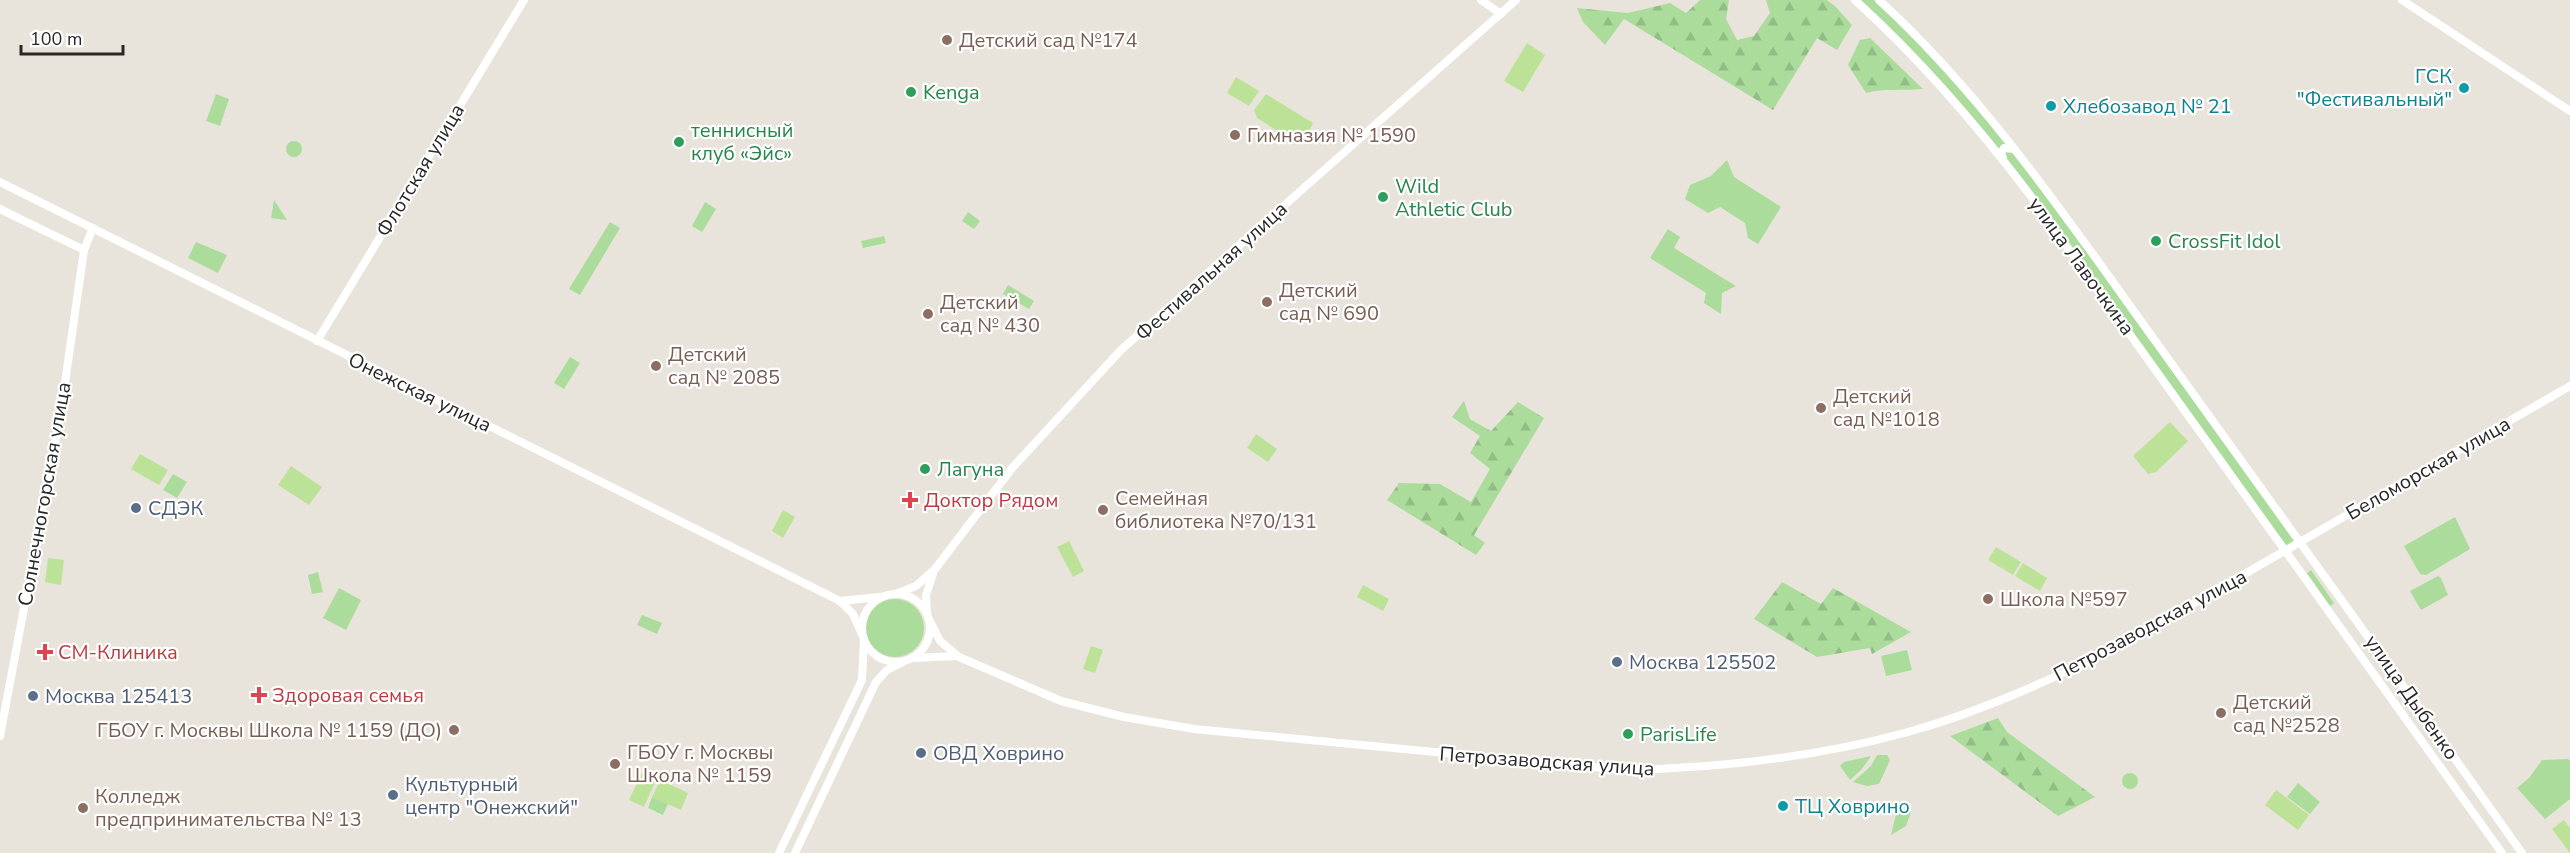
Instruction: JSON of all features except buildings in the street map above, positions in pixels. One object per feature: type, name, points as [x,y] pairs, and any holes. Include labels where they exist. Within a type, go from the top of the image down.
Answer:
[{"type":"main road","name":"Флотская улица","points":[[317,341],[524,0]]},
{"type":"main road","name":"улица Лавочкина","points":[[1855,0],[1928,71],[2002,158],[2286,550]]},
{"type":"main road","name":"улица Лавочкина","points":[[1878,0],[1939,62],[2014,149],[2301,541]]},
{"type":"main road","name":"Онежская улица","points":[[0,182],[840,601],[853,614],[863,637]]},
{"type":"main road","name":"Беломорская улица","points":[[2286,550],[2570,386]]},
{"type":"main road","name":"улица Дыбенко","points":[[2301,541],[2522,853]]},
{"type":"main road","name":"улица Дыбенко","points":[[2286,550],[2502,853]]},
{"type":"main road","name":"Петрозаводская улица","points":[[929,617],[940,641],[956,656],[1062,701],[1098,712],[1176,726],[1590,768],[1672,769],[1826,751],[1928,726],[2062,674],[2127,642],[2286,550]]},
{"type":"main road","points":[[795,853],[876,682],[887,670],[907,660],[925,647],[930,631],[929,617],[915,599],[895,594],[840,601]]},
{"type":"main road","points":[[779,853],[862,680],[866,611],[884,596]]},
{"type":"main road","points":[[863,637],[872,653],[880,659],[907,660]]},
{"type":"main road","name":"Петрозаводская улица","points":[[907,660],[956,656]]},
{"type":"street","points":[[1480,0],[1500,14]]},
{"type":"street","name":"Фестивальная улица","points":[[895,594],[916,586],[935,569],[1013,466],[1101,370],[1516,0]]},
{"type":"street","points":[[2402,0],[2570,111]]},
{"type":"street","points":[[1990,143],[1995,146],[2001,144],[2002,134]]},
{"type":"street","points":[[2002,158],[2001,153],[2004,148],[2009,146],[2014,149]]},
{"type":"street","points":[[0,209],[84,250]]},
{"type":"street","name":"Солнечногорская улица","points":[[0,736],[61,411],[84,250],[93,228]]},
{"type":"street","name":"Фестивальная улица","points":[[929,617],[926,595],[935,569]]},
{"type":"green space","points":[[1700,0],[1729,0],[1726,19],[1737,40],[1754,36],[1770,13],[1766,0],[1827,0],[1852,25],[1837,50],[1817,38],[1773,110],[1624,19],[1605,45],[1583,22],[1577,8],[1628,13],[1670,3],[1686,13]]},
{"type":"green space","points":[[1855,0],[1879,0],[2002,134],[2301,541],[2286,550],[2003,158]]},
{"type":"green space","points":[[1870,38],[1923,89],[1866,93],[1848,65],[1860,40]]},
{"type":"green space","points":[[1527,43],[1545,55],[1523,92],[1504,81]]},
{"type":"green space","points":[[1236,77],[1259,91],[1249,106],[1227,93]]},
{"type":"green space","points":[[216,94],[229,99],[220,126],[206,121]]},
{"type":"green space","points":[[1266,94],[1313,123],[1304,142],[1297,143],[1257,118],[1254,110]]},
{"type":"green space","points":[[294,141],[302,149],[294,157],[286,149]]},
{"type":"green space","points":[[1727,160],[1734,177],[1781,207],[1758,244],[1748,238],[1745,223],[1720,207],[1708,213],[1685,199],[1690,185],[1711,176]]},
{"type":"green space","points":[[274,200],[287,220],[271,218]]},
{"type":"green space","points":[[705,202],[716,209],[702,232],[692,226]]},
{"type":"green space","points":[[968,212],[980,221],[974,229],[962,221]]},
{"type":"green space","points":[[610,222],[620,228],[580,295],[569,289]]},
{"type":"green space","points":[[1668,229],[1680,237],[1674,248],[1736,286],[1722,293],[1721,314],[1704,303],[1706,293],[1650,258]]},
{"type":"green space","points":[[884,236],[886,243],[863,248],[861,241]]},
{"type":"green space","points":[[196,242],[227,255],[218,273],[188,258]]},
{"type":"green space","points":[[1008,285],[1034,301],[1029,309],[1003,294]]},
{"type":"green space","points":[[570,357],[580,363],[564,389],[554,383]]},
{"type":"green space","points":[[1464,401],[1470,419],[1491,431],[1518,402],[1544,418],[1474,535],[1485,543],[1476,555],[1387,500],[1399,483],[1440,484],[1471,502],[1490,469],[1470,453],[1480,436],[1452,417]]},
{"type":"green space","points":[[2170,422],[2188,441],[2156,472],[2148,474],[2133,456]]},
{"type":"green space","points":[[1256,434],[1277,449],[1268,462],[1247,448]]},
{"type":"green space","points":[[140,454],[168,470],[159,485],[131,469]]},
{"type":"green space","points":[[291,466],[322,487],[309,505],[278,485]]},
{"type":"green space","points":[[173,474],[187,482],[177,498],[163,490]]},
{"type":"green space","points":[[783,510],[795,517],[783,538],[772,531]]},
{"type":"green space","points":[[2455,517],[2470,549],[2426,575],[2420,574],[2404,546]]},
{"type":"green space","points":[[1069,541],[1084,571],[1073,577],[1057,547]]},
{"type":"green space","points":[[1996,547],[2021,562],[2013,575],[1988,560]]},
{"type":"green space","points":[[48,558],[64,560],[61,585],[45,582]]},
{"type":"green space","points":[[2023,563],[2047,578],[2040,591],[2015,576]]},
{"type":"green space","points":[[2311,570],[2334,603],[2330,606],[2307,573]]},
{"type":"green space","points":[[318,572],[323,592],[312,594],[308,575]]},
{"type":"green space","points":[[2438,576],[2448,595],[2421,610],[2410,591]]},
{"type":"green space","points":[[1782,582],[1821,604],[1833,588],[1911,632],[1872,654],[1870,648],[1817,657],[1754,619]]},
{"type":"green space","points":[[1363,585],[1389,599],[1383,611],[1357,597]]},
{"type":"green space","points":[[339,588],[361,600],[346,630],[323,618]]},
{"type":"green space","points":[[895,599],[911,604],[919,612],[924,628],[919,644],[911,652],[895,657],[879,652],[871,644],[866,628],[871,612],[879,604]]},
{"type":"green space","points":[[642,615],[662,623],[657,634],[637,625]]},
{"type":"green space","points":[[1091,646],[1103,650],[1095,673],[1083,669]]},
{"type":"green space","points":[[1907,650],[1912,670],[1886,676],[1881,656]]},
{"type":"green space","points":[[1998,718],[2007,732],[2095,797],[2058,816],[1950,736]]},
{"type":"green space","points":[[1877,755],[1887,755],[1890,760],[1879,784],[1867,786],[1853,782],[1871,766]]},
{"type":"green space","points":[[1871,756],[1850,780],[1840,766],[1844,762]]},
{"type":"green space","points":[[2568,759],[2570,761],[2570,799],[2545,819],[2517,788],[2529,778],[2542,760]]},
{"type":"green space","points":[[642,772],[657,778],[644,807],[629,800]]},
{"type":"green space","points":[[2130,773],[2136,775],[2138,781],[2136,787],[2130,789],[2124,787],[2122,781],[2124,775]]},
{"type":"green space","points":[[660,780],[688,793],[681,810],[652,797]]},
{"type":"green space","points":[[2298,783],[2320,802],[2310,814],[2287,797]]},
{"type":"green space","points":[[2276,790],[2309,815],[2298,830],[2265,805]]},
{"type":"green space","points":[[652,797],[668,804],[663,815],[648,808]]},
{"type":"green space","points":[[1898,806],[1911,812],[1906,826],[1891,835]]},
{"type":"green space","points":[[2564,820],[2570,828],[2570,853],[2552,829]]},
{"type":"place","name":"Детский сад №174","points":[[947,40]]},
{"type":"place","name":"ГСК \"Фестивальный\"","points":[[2464,88]]},
{"type":"place","name":"Kenga","points":[[911,92]]},
{"type":"place","name":"Хлебозавод № 21","points":[[2051,106]]},
{"type":"place","name":"Гимназия № 1590","points":[[1235,135]]},
{"type":"place","name":"теннисный клуб «Эйс»","points":[[679,142]]},
{"type":"place","name":"Wild Athletic Club","points":[[1383,197]]},
{"type":"place","name":"CrossFit Idol","points":[[2156,241]]},
{"type":"place","name":"Детский сад № 690","points":[[1267,302]]},
{"type":"place","name":"Детский сад № 430","points":[[928,314]]},
{"type":"place","name":"Детский сад № 2085","points":[[656,366]]},
{"type":"place","name":"Детский сад №1018","points":[[1821,408]]},
{"type":"place","name":"Лагуна","points":[[925,469]]},
{"type":"place","name":"Доктор Рядом","points":[[910,500]]},
{"type":"place","name":"СДЭК","points":[[136,508]]},
{"type":"place","name":"Семейная библиотека №70/131","points":[[1103,510]]},
{"type":"place","name":"Школа №597","points":[[1988,599]]},
{"type":"place","name":"СМ-Клиника","points":[[45,652]]},
{"type":"place","name":"Москва 125502","points":[[1617,662]]},
{"type":"place","name":"Здоровая семья","points":[[259,695]]},
{"type":"place","name":"Москва 125413","points":[[33,696]]},
{"type":"place","name":"Детский сад №2528","points":[[2221,713]]},
{"type":"place","name":"ГБОУ г. Москвы Школа № 1159 (ДО)","points":[[454,730]]},
{"type":"place","name":"ParisLife","points":[[1628,734]]},
{"type":"place","name":"ОВД Ховрино","points":[[921,753]]},
{"type":"place","name":"ГБОУ г. Москвы Школа № 1159","points":[[615,764]]},
{"type":"place","name":"Культурный центр \"Онежский\"","points":[[393,795]]},
{"type":"place","name":"ТЦ Ховрино","points":[[1783,806]]},
{"type":"place","name":"Колледж предпринимательства № 13","points":[[83,808]]}]
